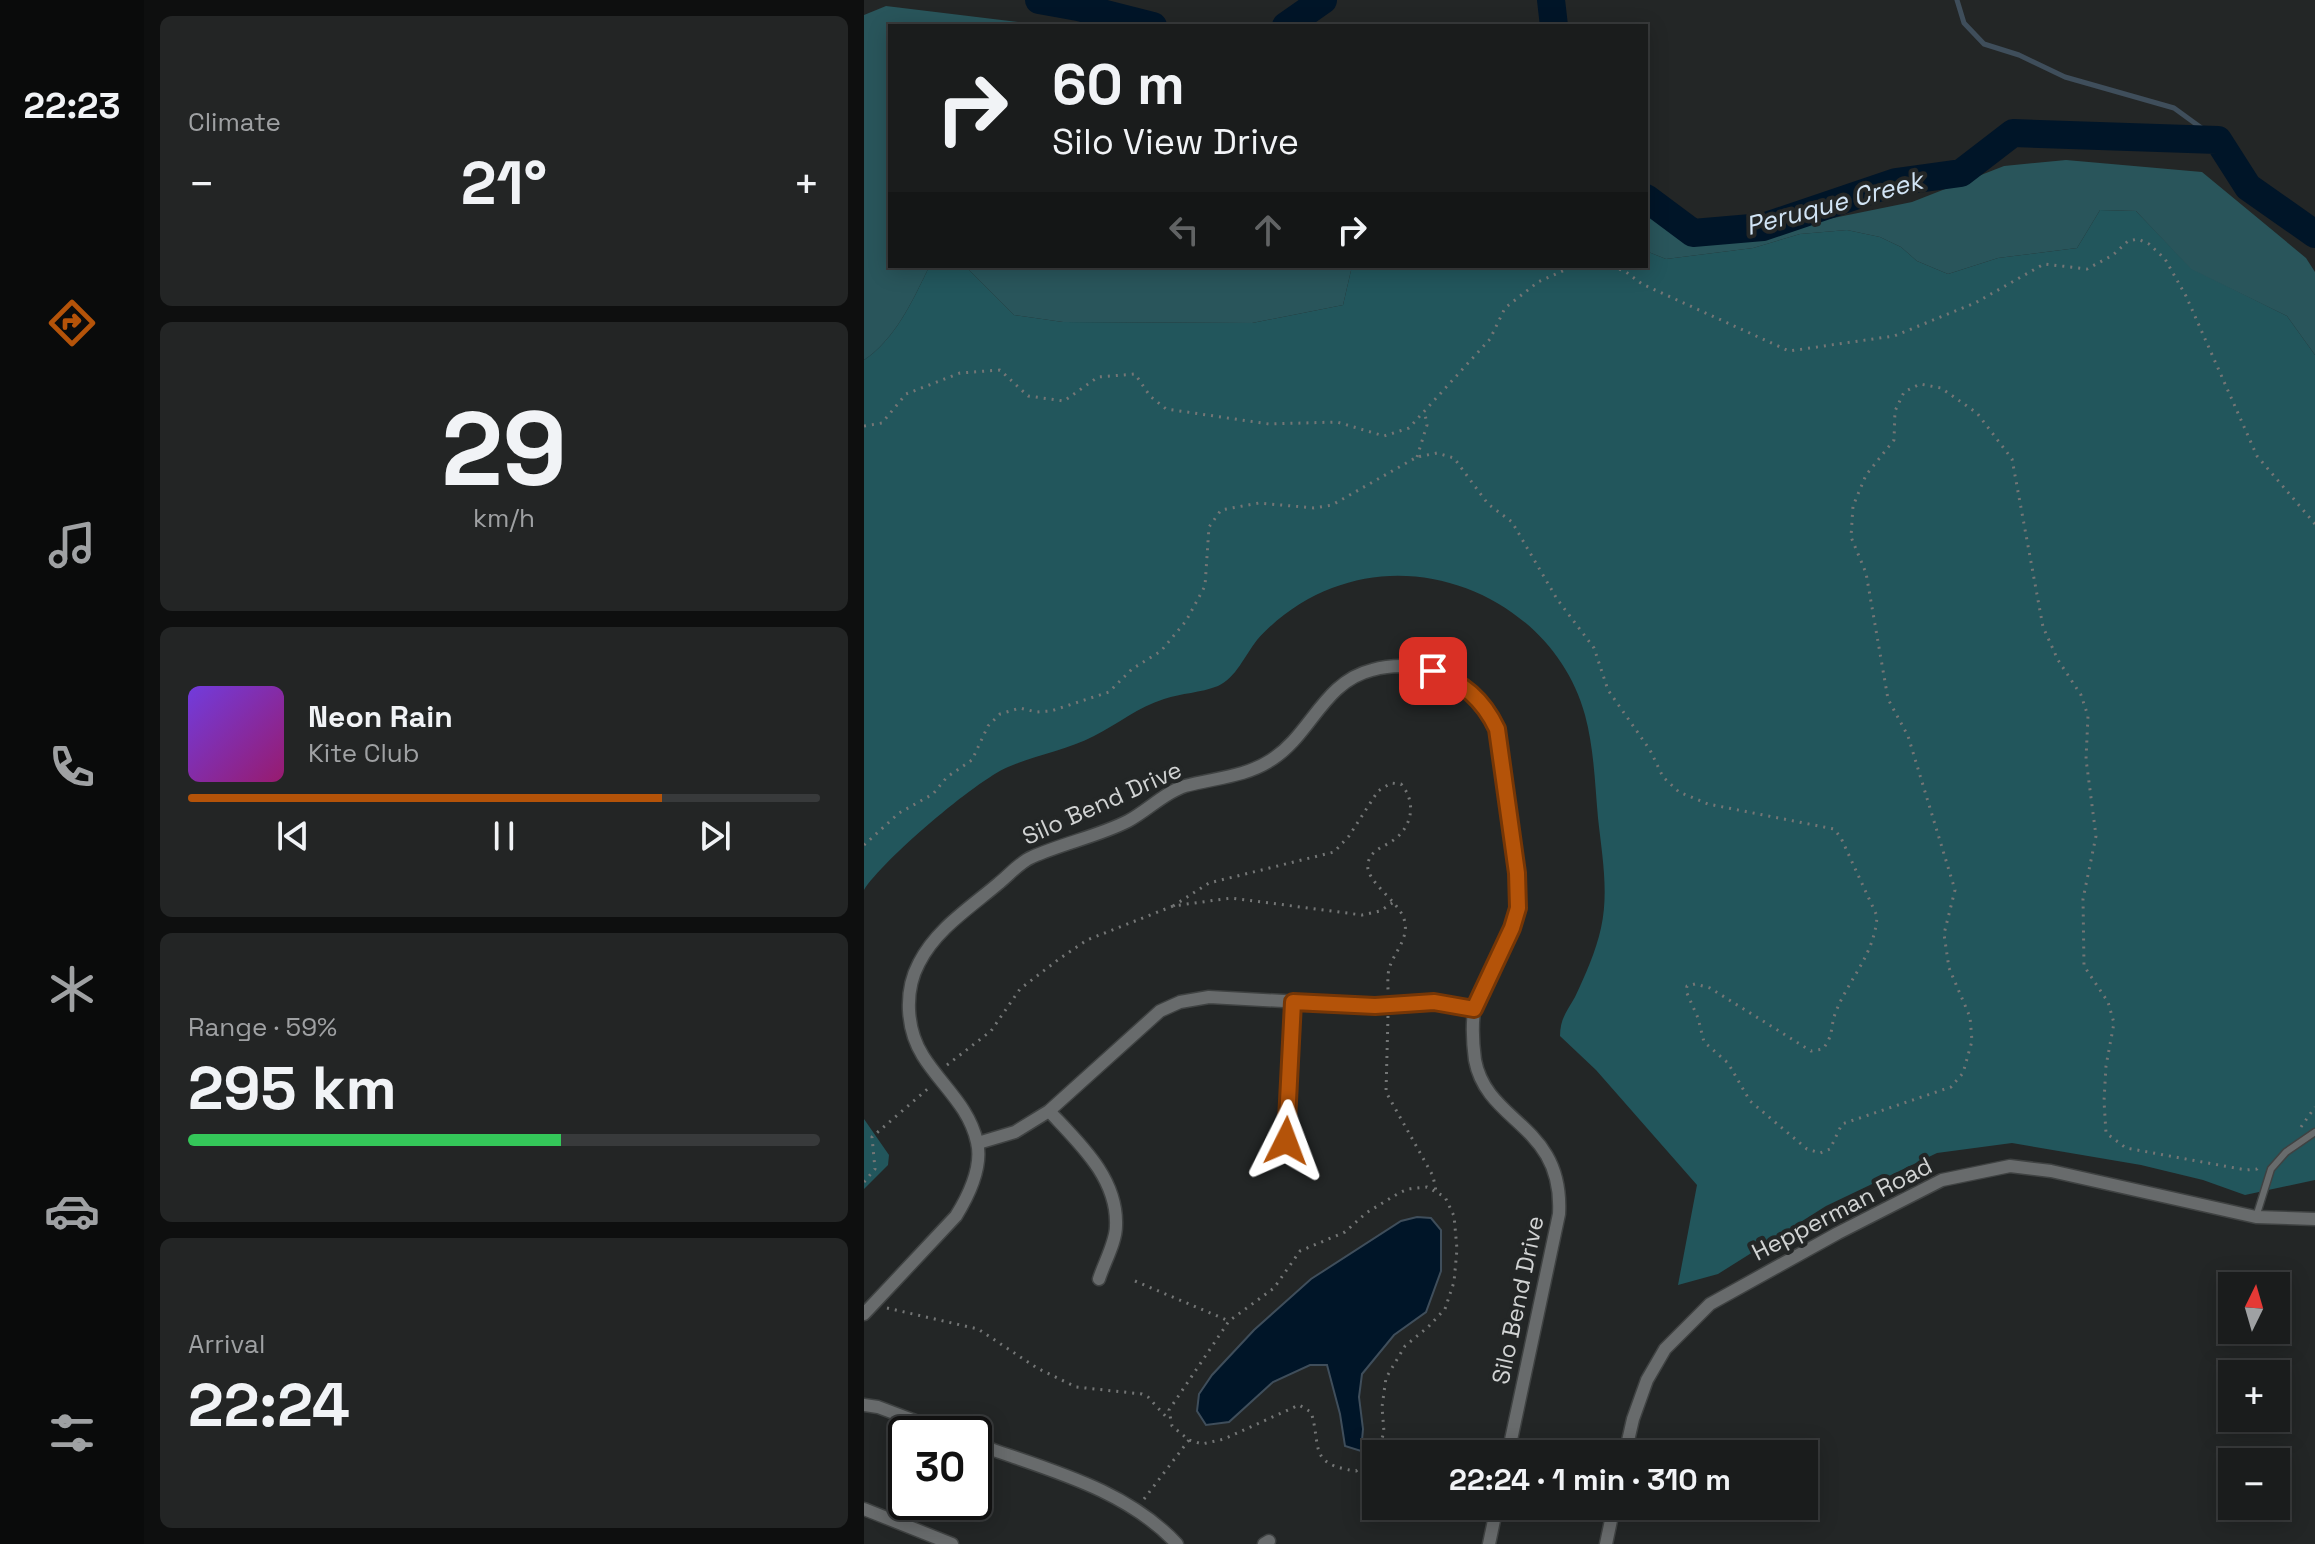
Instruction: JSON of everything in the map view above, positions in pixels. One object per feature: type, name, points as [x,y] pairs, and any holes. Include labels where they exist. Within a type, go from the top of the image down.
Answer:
[{"type":"street","name":"Silo Bend Drive","points":[[864,1314],[956,1216],[968,1197],[975,1177],[978,1143],[962,1105],[922,1054],[910,1020],[909,989],[918,964],[937,936],[1028,859],[1127,822],[1182,787],[1248,772],[1271,761],[1299,736],[1333,690],[1373,669],[1413,667],[1452,678],[1488,710],[1497,729],[1517,873],[1518,908],[1512,928],[1474,1009],[1475,1061],[1493,1096],[1537,1140],[1549,1157],[1560,1194],[1559,1214],[1511,1440]]},
{"type":"street","points":[[978,1143],[1015,1132],[1049,1111],[1160,1011],[1180,1002],[1209,997],[1375,1006],[1434,1002],[1474,1009]]},
{"type":"street","points":[[1286,1141],[1293,1002]]},
{"type":"street","points":[[1049,1111],[1096,1162],[1112,1194],[1116,1227],[1099,1279]]},
{"type":"street","name":"Hepperman Road","points":[[1628,1440],[1647,1380],[1665,1349],[1710,1304],[1942,1180],[2010,1166],[2051,1171],[2256,1217],[2315,1219]]},
{"type":"street","points":[[864,1405],[902,1416]]},
{"type":"street","points":[[992,1450],[1114,1496],[1146,1516],[1177,1544]]},
{"type":"street","points":[[864,1509],[952,1544]]},
{"type":"street","points":[[1489,1544],[1494,1520]]},
{"type":"street","points":[[1606,1544],[1611,1520]]},
{"type":"lane","points":[[2256,1217],[2271,1169],[2286,1152],[2315,1132]]},
{"type":"path","points":[[1617,268],[1642,284],[1789,351],[1894,336],[1975,303],[2044,264],[2087,269],[2113,255],[2128,241],[2138,239],[2149,244],[2165,259],[2186,296],[2257,456],[2315,524]]},
{"type":"path","points":[[864,426],[882,423],[906,394],[960,373],[1000,370],[1028,396],[1064,401],[1098,377],[1135,374],[1150,396],[1166,409],[1238,422],[1337,422],[1384,436],[1409,428],[1490,339],[1505,308],[1538,282],[1570,268]]},
{"type":"path","points":[[864,845],[899,813],[933,794],[947,777],[972,760],[988,726],[1000,714],[1020,708],[1036,712],[1051,711],[1109,692],[1132,669],[1161,651],[1186,621],[1205,586],[1209,527],[1221,510],[1259,503],[1314,508],[1332,505],[1417,457],[1437,453],[1454,458],[1488,504],[1512,522],[1557,599],[1594,648],[1608,690],[1650,750],[1663,777],[1679,792],[1708,804],[1834,829],[1841,838],[1877,916],[1876,930],[1858,974],[1834,1016],[1833,1037],[1823,1049],[1811,1051],[1710,988],[1695,984],[1687,986],[1686,991],[1704,1042],[1728,1063],[1750,1101],[1807,1149],[1820,1153],[1830,1149],[1842,1124],[1951,1087],[1963,1073],[1972,1041],[1970,1017],[1949,968],[1944,934],[1955,890],[1908,736],[1888,699],[1866,573],[1851,537],[1853,506],[1866,475],[1894,440],[1895,411],[1904,392],[1920,384],[1941,388],[1977,413],[2012,459],[2043,627],[2058,660],[2081,695],[2088,716],[2086,759],[2096,836],[2083,899],[2084,966],[2108,1002],[2114,1023],[2106,1066],[2106,1133],[2126,1148],[2246,1170],[2257,1169],[2268,1159]]},
{"type":"path","points":[[1417,457],[1427,425],[1424,412]]},
{"type":"path","points":[[944,1068],[991,1031],[1020,989],[1087,940],[1173,906],[1209,883],[1334,852],[1349,836],[1374,796],[1391,783],[1401,784],[1409,794],[1411,812],[1398,837],[1374,852],[1367,870],[1370,878],[1394,902],[1405,926],[1402,941],[1389,967],[1387,995]]},
{"type":"path","points":[[1173,906],[1231,898],[1362,915],[1380,911],[1394,902]]},
{"type":"path","points":[[1387,1016],[1386,1092],[1433,1176],[1436,1191]]},
{"type":"path","points":[[864,1182],[875,1169],[872,1137],[934,1084]]},
{"type":"path","points":[[2301,1128],[2315,1107]]},
{"type":"path","points":[[1169,1420],[1171,1405],[1229,1321],[1274,1288],[1296,1255],[1306,1247],[1345,1232],[1366,1213],[1399,1193],[1419,1187],[1445,1197],[1454,1216],[1457,1249],[1454,1282],[1445,1309],[1405,1346],[1386,1378],[1381,1440]]},
{"type":"path","points":[[1135,1281],[1229,1321]]},
{"type":"path","points":[[883,1306],[899,1313],[978,1329],[1037,1368],[1076,1387],[1142,1394],[1189,1440],[1202,1444],[1216,1442],[1299,1405],[1311,1412],[1317,1451],[1324,1459],[1356,1471],[1362,1466]]},
{"type":"path","points":[[1144,1499],[1189,1440]]},
{"type":"shaded area","points":[[886,6],[1034,24],[888,24],[888,268],[934,268],[928,269],[894,331],[864,360],[864,15]]},
{"type":"shaded area","points":[[2066,160],[2202,172],[2306,258],[2315,272],[2315,355],[2287,316],[2191,269],[2136,211],[2100,210],[2077,248],[1998,258],[1948,274],[1917,261],[1901,247],[1880,237],[1847,230],[1800,234],[1753,248],[1666,259],[1648,252],[1648,206],[1686,244],[1745,236],[1912,202],[2004,166]]},
{"type":"shaded area","points":[[2100,210],[2136,211],[2191,268],[2287,316],[2315,355],[2315,1180],[2245,1195],[2203,1180],[2141,1165],[2012,1143],[1937,1153],[1826,1206],[1718,1274],[1678,1285],[1697,1185],[1596,1070],[1560,1036],[1563,1020],[1596,946],[1604,901],[1594,766],[1585,715],[1570,677],[1548,645],[1519,618],[1486,597],[1449,583],[1410,576],[1371,578],[1332,588],[1312,597],[1265,632],[1235,672],[1218,686],[1155,702],[1084,741],[993,775],[909,842],[864,890],[864,360],[894,331],[928,269],[967,268],[1014,315],[1063,322],[1252,323],[1343,305],[1352,268],[1648,268],[1648,252],[1666,259],[1753,248],[1800,234],[1847,230],[1880,237],[1901,247],[1917,261],[1948,274],[1998,258],[2077,248]]},
{"type":"shaded area","points":[[967,268],[1352,268],[1343,305],[1252,323],[1063,322],[1014,315]]},
{"type":"shaded area","points":[[864,1119],[889,1155],[888,1165],[864,1189]]},
{"type":"shaded area","points":[[1431,1218],[1441,1230],[1441,1271],[1426,1312],[1394,1335],[1362,1374],[1359,1397],[1363,1429],[1361,1451],[1345,1446],[1327,1365],[1310,1365],[1273,1382],[1229,1422],[1206,1425],[1197,1411],[1199,1394],[1212,1375],[1254,1330],[1311,1279],[1401,1221]]},
{"type":"waterway","name":"Peruque Creek","points":[[1039,0],[1145,24]]},
{"type":"waterway","name":"Peruque Creek","points":[[1289,24],[1323,0]]},
{"type":"waterway","name":"Peruque Creek","points":[[1551,0],[1554,24]]},
{"type":"waterway","points":[[1957,0],[1964,23],[1984,44],[2019,55],[2065,77],[2174,108],[2218,140]]},
{"type":"waterway","name":"Peruque Creek","points":[[1648,199],[1693,233],[1763,227],[1896,182],[1961,173],[2013,133],[2218,140],[2248,187],[2315,234]]},
{"type":"route","points":[[1286,1141],[1293,1002],[1375,1006],[1434,1002],[1474,1009],[1512,928],[1518,908],[1517,873],[1497,729],[1488,710],[1473,693],[1452,678],[1433,671]]}]
